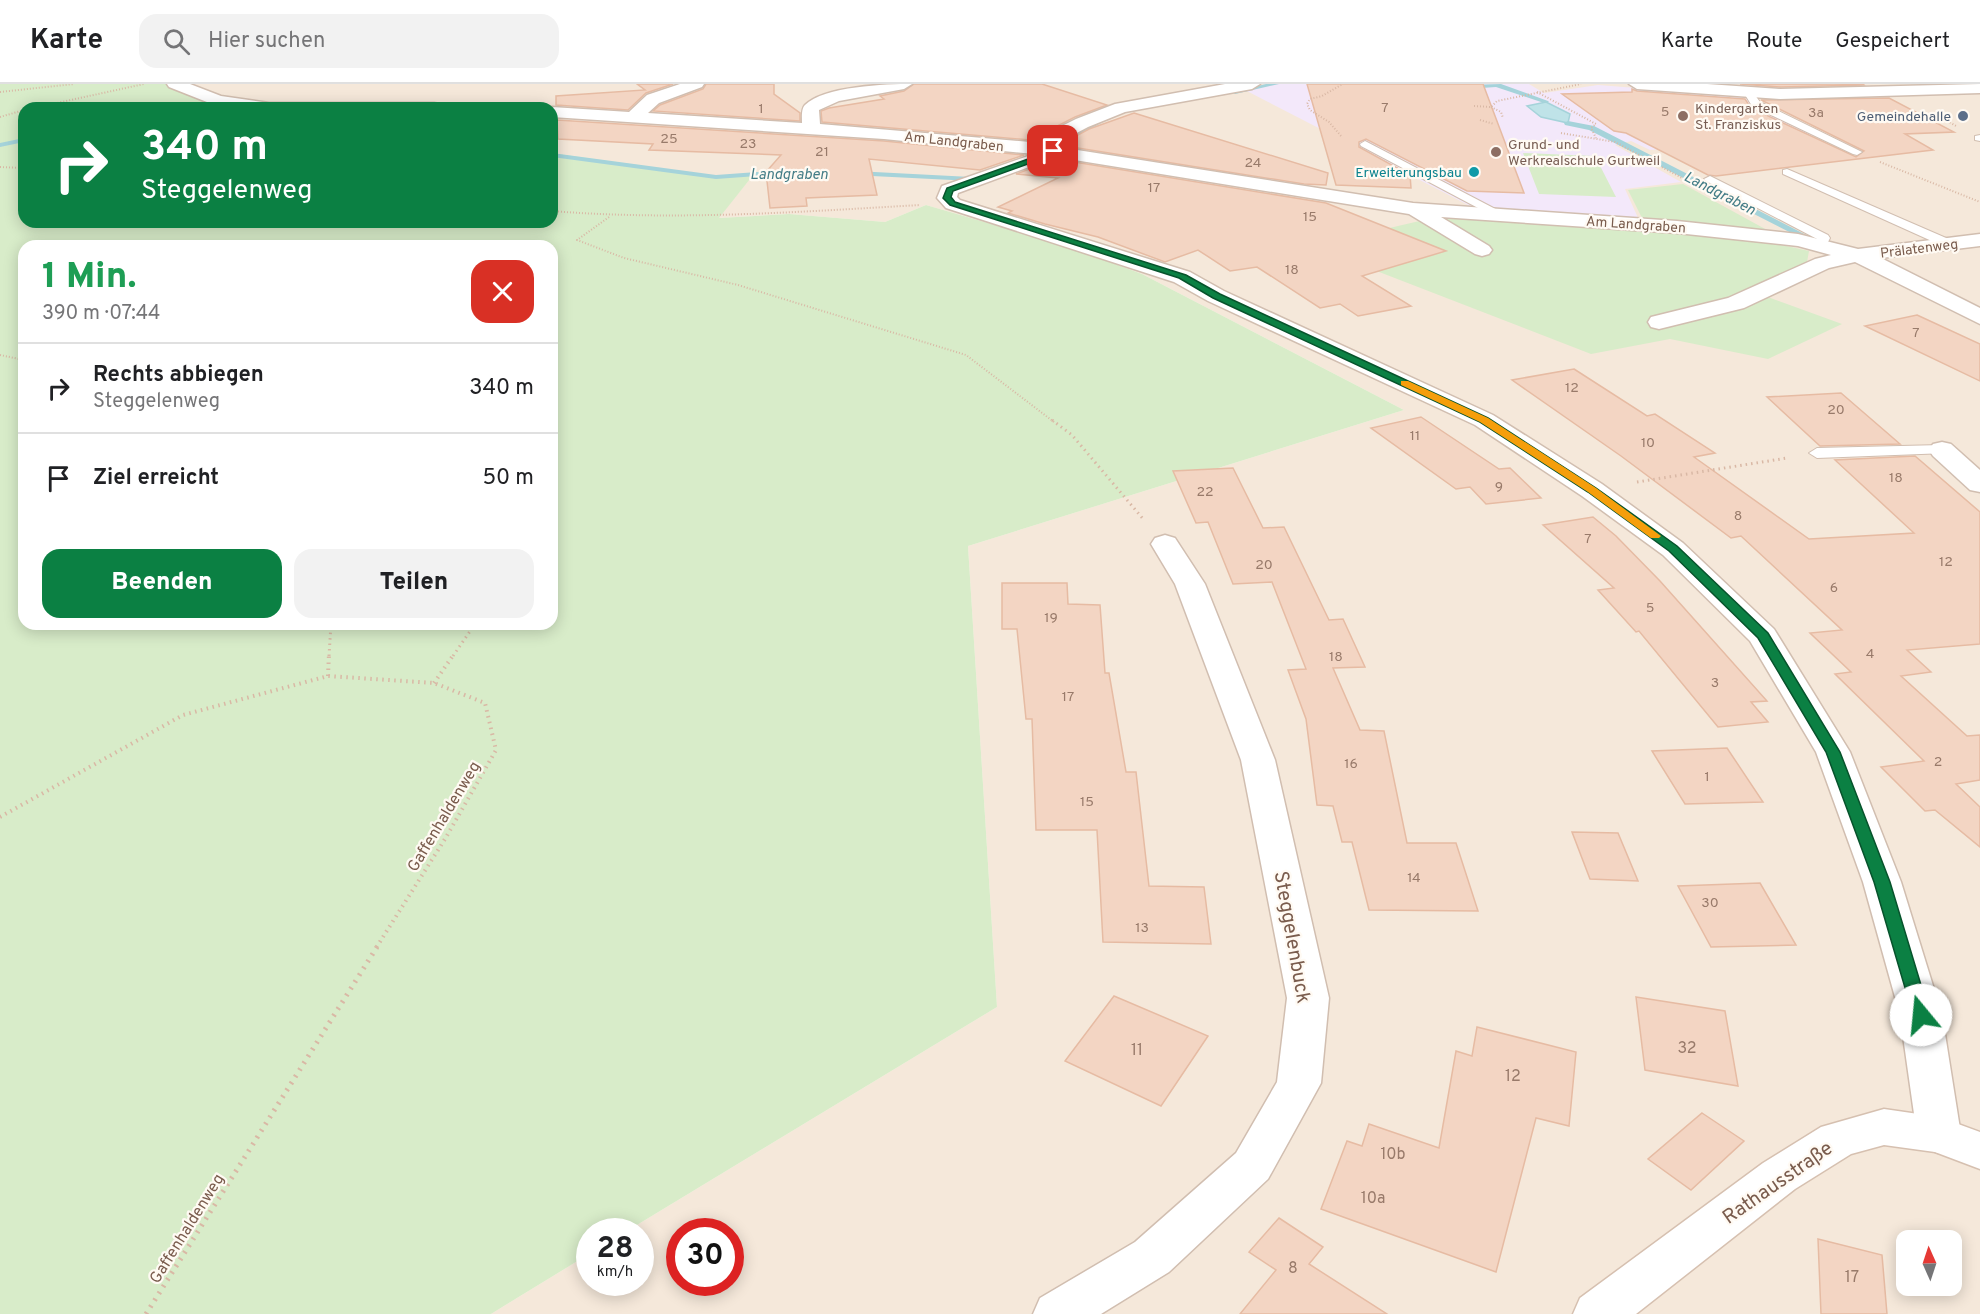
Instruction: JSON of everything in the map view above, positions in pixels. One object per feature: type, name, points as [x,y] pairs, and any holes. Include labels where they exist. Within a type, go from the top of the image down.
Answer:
[{"type":"street","points":[[175,84],[218,100],[231,102]]},
{"type":"street","points":[[635,116],[653,99],[696,84]]},
{"type":"street","points":[[811,129],[811,108],[834,97],[904,84]]},
{"type":"street","points":[[1252,84],[1121,108],[1082,123],[1043,150],[1048,155],[949,190],[947,198],[952,204],[1182,276],[1216,296],[1484,420],[1592,490],[1673,549],[1763,636],[1833,752],[1882,882],[1921,1015],[1939,1135]]},
{"type":"street","points":[[1637,84],[1750,88],[1780,94],[1980,88]]},
{"type":"street","points":[[364,102],[386,89]]},
{"type":"street","name":"Am Landgraben","points":[[558,112],[811,129],[1043,150],[1413,208],[1677,227],[1798,240],[1858,255],[1980,317]]},
{"type":"street","name":"Am Landgraben","points":[[1413,208],[1482,250]]},
{"type":"street","name":"Prälatenweg","points":[[1858,255],[1980,240]]},
{"type":"street","points":[[1659,322],[1736,303],[1822,263],[1858,255]]},
{"type":"street","points":[[1942,450],[1980,484]]},
{"type":"street","name":"Steggelenbuck","points":[[1058,1314],[1152,1257],[1252,1166],[1299,1083],[1308,998],[1258,760],[1190,584],[1165,544]]},
{"type":"street","name":"Rathausstraße","points":[[1598,1314],[1779,1176],[1837,1140],[1884,1127],[1939,1135],[1980,1151]]},
{"type":"lane","points":[[1750,88],[1756,104],[1857,152]]},
{"type":"lane","points":[[1365,144],[1499,215]]},
{"type":"lane","points":[[1787,172],[1949,244]]},
{"type":"lane","points":[[1710,179],[1824,238],[1821,245]]},
{"type":"lane","points":[[1818,453],[1942,450]]},
{"type":"path","points":[[0,92],[74,84]]},
{"type":"path","points":[[62,102],[144,84]]},
{"type":"path","points":[[1343,84],[1322,96],[1310,99],[1307,104],[1310,110],[1329,122],[1338,135],[1346,138]]},
{"type":"path","points":[[1491,107],[1497,101],[1581,84]]},
{"type":"path","points":[[1535,94],[1596,124],[1591,128],[1596,138]]},
{"type":"path","points":[[1474,106],[1491,107],[1501,112],[1503,118]]},
{"type":"path","points":[[0,117],[18,112]]},
{"type":"path","points":[[1936,114],[1966,133],[1980,138]]},
{"type":"path","points":[[1480,120],[1494,124]]},
{"type":"path","points":[[1857,152],[1980,201]]},
{"type":"path","points":[[0,167],[18,168]]},
{"type":"path","points":[[558,212],[609,217],[714,216],[952,204]]},
{"type":"path","points":[[609,217],[578,240],[624,258],[738,285],[966,355],[1072,435],[1165,544]]},
{"type":"path","points":[[0,355],[18,359]]},
{"type":"path","points":[[1687,473],[1818,453]]},
{"type":"path","points":[[328,676],[331,630]]},
{"type":"path","points":[[434,683],[471,630]]},
{"type":"path","name":"Gaffenhaldenweg","points":[[0,817],[183,715],[328,676],[434,683],[485,703],[496,750],[445,839],[146,1314]]},
{"type":"shaded area","points":[[174,84],[1980,84],[1980,1314],[491,1314],[576,1262],[576,1296],[654,1296],[654,1218],[648,1218],[997,1007],[968,546],[1404,410],[1142,274],[1064,245],[926,205],[885,222],[789,214],[718,218],[754,174],[717,176],[558,154],[558,102],[237,102]]},
{"type":"shaded area","name":"Grund- und Werkrealschule Gurtweil","points":[[1268,84],[1529,84],[1544,93],[1598,85],[1740,96],[1821,135],[1650,150],[1631,141],[1615,145],[1681,182],[1625,189],[1639,220],[1476,209],[1243,89]]},
{"type":"green space","points":[[0,84],[174,84],[237,102],[18,102],[18,228],[558,228],[558,154],[717,176],[751,173],[754,174],[719,218],[789,214],[885,222],[926,205],[1064,245],[1142,274],[1404,410],[968,546],[997,1007],[648,1218],[576,1218],[576,1262],[491,1314],[0,1314]]},
{"type":"green space","points":[[1523,153],[1595,156],[1616,197],[1539,194]]},
{"type":"green space","points":[[1683,184],[1767,230],[1643,220],[1628,190]]},
{"type":"green space","points":[[1441,216],[1672,230],[1764,242],[1809,251],[1807,262],[1746,289],[1842,324],[1768,359],[1670,339],[1591,354],[1312,246]]},
{"type":"water","points":[[1546,102],[1570,114],[1568,123],[1541,117],[1527,106]]},
{"type":"building","points":[[637,84],[673,84],[646,93],[628,110],[558,105],[556,102],[556,96],[645,90]]},
{"type":"building","points":[[706,84],[774,84],[774,94],[800,113],[800,121],[653,111],[660,105],[703,89]]},
{"type":"building","points":[[914,84],[1042,84],[1107,105],[1075,117],[1030,140],[822,122],[821,111],[884,99],[880,96],[904,91]]},
{"type":"building","points":[[1307,84],[1483,84],[1524,193],[1467,191],[1366,139],[1359,142],[1359,147],[1410,175],[1411,188],[1336,185]]},
{"type":"building","points":[[1740,84],[1863,84],[1864,85],[1780,87]]},
{"type":"building","points":[[1632,89],[1745,99],[1751,108],[1856,157],[1864,151],[1761,100],[1889,98],[1954,132],[1905,134],[1933,150],[1716,176],[1708,175],[1626,133],[1614,131],[1562,94],[1632,92]]},
{"type":"building","points":[[1134,113],[1328,173],[1326,185],[1304,184],[1059,145],[1089,129]]},
{"type":"building","points":[[558,120],[884,141],[1024,155],[980,170],[869,159],[877,195],[806,198],[807,206],[770,208],[766,172],[781,155],[649,150],[653,144],[558,139]]},
{"type":"building","points":[[1056,159],[1326,203],[1446,251],[1362,276],[1411,306],[1358,316],[1340,304],[1320,308],[1257,267],[1230,271],[1198,250],[1165,262],[1098,237],[1008,213],[1012,211],[998,207],[1058,178],[1016,174]]},
{"type":"building","points":[[1917,315],[1980,344],[1980,381],[1865,326]]},
{"type":"building","points":[[1574,369],[1647,416],[1655,414],[1715,453],[1694,457],[1809,539],[1914,533],[1835,460],[1915,456],[1980,512],[1980,644],[1907,650],[1931,672],[1901,676],[1967,736],[1980,735],[1980,780],[1956,784],[1980,807],[1980,847],[1935,810],[1925,811],[1881,767],[1924,761],[1835,674],[1851,672],[1810,633],[1842,630],[1741,536],[1731,538],[1621,456],[1512,380]]},
{"type":"building","points":[[1841,393],[1900,444],[1820,446],[1767,397]]},
{"type":"building","points":[[1421,417],[1499,469],[1510,468],[1541,498],[1486,504],[1470,487],[1456,489],[1371,428]]},
{"type":"building","points":[[1233,468],[1263,528],[1284,527],[1329,620],[1343,619],[1365,667],[1333,668],[1360,730],[1384,731],[1407,843],[1456,843],[1478,911],[1369,910],[1352,842],[1342,842],[1333,806],[1317,805],[1306,719],[1288,670],[1306,669],[1272,582],[1233,584],[1208,522],[1196,523],[1173,471]]},
{"type":"building","points":[[1593,517],[1616,536],[1660,581],[1767,701],[1751,702],[1768,722],[1718,727],[1639,631],[1636,632],[1598,590],[1614,588],[1543,525]]},
{"type":"building","points":[[1002,583],[1067,583],[1068,604],[1100,605],[1105,673],[1109,673],[1126,772],[1136,772],[1149,886],[1204,887],[1211,944],[1103,942],[1097,830],[1036,830],[1032,719],[1026,719],[1017,629],[1002,629]]},
{"type":"building","points":[[1727,748],[1763,802],[1685,804],[1652,751]]},
{"type":"building","points":[[1572,832],[1618,833],[1638,881],[1590,879]]},
{"type":"building","points":[[1760,883],[1796,945],[1711,947],[1678,886]]},
{"type":"building","points":[[1114,996],[1208,1036],[1161,1106],[1065,1061]]},
{"type":"building","points":[[1636,997],[1725,1011],[1738,1086],[1645,1070]]},
{"type":"building","points":[[1477,1027],[1576,1052],[1569,1126],[1536,1118],[1496,1272],[1321,1209],[1347,1141],[1362,1146],[1369,1124],[1439,1148],[1456,1051],[1472,1056]]},
{"type":"building","points":[[1702,1113],[1744,1141],[1691,1190],[1648,1159]]},
{"type":"building","points":[[1279,1218],[1323,1247],[1309,1264],[1387,1314],[1240,1314],[1276,1270],[1249,1252]]},
{"type":"building","points":[[1818,1239],[1882,1255],[1887,1314],[1821,1314]]},
{"type":"waterway","name":"Landgraben","points":[[1235,92],[1276,84]]},
{"type":"waterway","name":"Landgraben","points":[[1467,87],[1497,85],[1546,102]]},
{"type":"waterway","name":"Landgraben","points":[[1055,145],[1112,115]]},
{"type":"waterway","name":"Landgraben","points":[[1568,123],[1591,128],[1806,237]]},
{"type":"waterway","name":"Landgraben","points":[[0,145],[18,141]]},
{"type":"waterway","name":"Landgraben","points":[[558,156],[716,177],[785,172]]},
{"type":"waterway","name":"Landgraben","points":[[855,173],[972,179],[982,175]]},
{"type":"slow traffic","points":[[1405,383],[1484,420],[1592,490],[1655,536]]},
{"type":"place","name":"Kindergarten St. Franziskus","points":[[1683,116]]},
{"type":"place","name":"Gemeindehalle","points":[[1963,116]]},
{"type":"place","name":"Grund- und Werkrealschule Gurtweil","points":[[1496,152]]},
{"type":"place","name":"Erweiterungsbau","points":[[1474,172]]},
{"type":"route","points":[[1053,151],[1048,155],[949,190],[947,198],[952,204],[1182,276],[1216,296],[1484,420],[1592,490],[1673,549],[1763,636],[1833,752],[1882,882],[1921,1015]]}]
